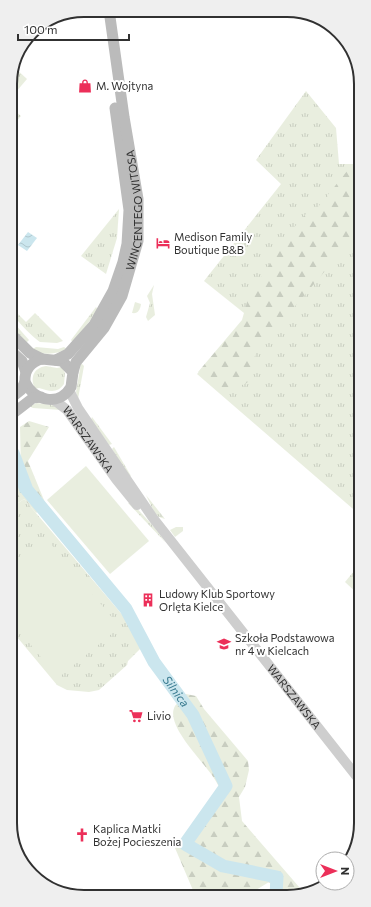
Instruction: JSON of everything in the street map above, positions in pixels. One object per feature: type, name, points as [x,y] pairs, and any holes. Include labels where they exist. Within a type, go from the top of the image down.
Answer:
[{"type":"main road","name":"WINCENTEGO WITOSA","points":[[56,360],[65,356],[77,345],[104,309],[119,276],[127,244],[129,210],[103,17]]},
{"type":"main road","name":"WINCENTEGO WITOSA","points":[[73,372],[76,362],[104,328],[122,296],[138,241],[138,200],[110,17]]},
{"type":"main road","points":[[17,340],[30,353],[42,359],[65,362],[73,372],[72,383],[69,390],[60,397],[53,399],[41,397],[30,392],[22,361],[17,356]]},
{"type":"main road","points":[[17,393],[21,390],[33,363],[42,359]]},
{"type":"main road","points":[[17,410],[33,398],[41,397]]},
{"type":"street","name":"WARSZAWSKA","points":[[69,390],[78,408],[153,518],[354,773]]},
{"type":"street","name":"WARSZAWSKA","points":[[53,399],[67,410],[124,490],[143,512],[153,518]]},
{"type":"green space","points":[[18,71],[27,79],[17,91]]},
{"type":"green space","points":[[306,91],[336,128],[339,164],[354,164],[354,510],[197,374],[249,317],[204,281],[281,184],[256,160]]},
{"type":"green space","points":[[17,113],[21,116],[17,121]]},
{"type":"green space","points":[[352,165],[354,165],[354,237],[257,351],[249,381],[230,388],[216,388],[198,372],[242,320],[249,295],[298,222],[309,211],[318,207]]},
{"type":"green space","points":[[119,209],[117,238],[106,274],[81,256]]},
{"type":"green space","points":[[154,285],[152,294],[155,315],[148,321],[146,317],[150,303],[147,296]]},
{"type":"green space","points":[[135,302],[141,304],[141,306],[137,312],[132,313]]},
{"type":"green space","points":[[96,307],[98,310],[73,343],[71,340]]},
{"type":"green space","points":[[17,313],[26,322],[35,313],[63,341],[57,343],[40,342],[18,321]]},
{"type":"green space","points":[[17,326],[29,340],[25,344],[17,334]]},
{"type":"green space","points":[[36,347],[58,349],[64,347],[67,349],[54,353],[40,353],[31,350]]},
{"type":"green space","points":[[81,363],[84,366],[78,399],[76,392]]},
{"type":"green space","points":[[46,366],[57,368],[62,367],[65,373],[64,384],[59,389],[53,391],[39,388],[35,389],[33,377],[35,371]]},
{"type":"green space","points":[[37,403],[58,406],[61,410],[33,408],[29,406]]},
{"type":"green space","points":[[92,417],[112,444],[109,445],[91,420]]},
{"type":"green space","points":[[29,421],[49,427],[28,461],[46,505],[36,513],[24,499],[17,504],[17,471],[21,470],[20,427]]},
{"type":"green space","points":[[114,447],[131,476],[127,475],[112,449]]},
{"type":"green space","points":[[86,466],[149,541],[110,574],[47,500]]},
{"type":"green space","points":[[146,495],[165,519],[156,516]]},
{"type":"green space","points":[[24,499],[125,618],[141,648],[128,661],[127,665],[99,690],[89,692],[67,690],[57,685],[17,637],[17,504]]},
{"type":"green space","points":[[128,503],[132,503],[155,528],[166,543]]},
{"type":"green space","points":[[176,527],[183,527],[183,531],[175,537],[170,530]]},
{"type":"green space","points":[[45,537],[120,627],[58,678],[17,628],[17,561]]},
{"type":"green space","points":[[354,571],[354,590],[345,582]]},
{"type":"green space","points":[[186,694],[196,696],[204,709],[248,761],[249,770],[245,787],[239,797],[242,821],[300,888],[270,890],[272,885],[269,882],[256,890],[193,890],[175,848],[219,787],[182,736],[176,725],[173,715],[175,706]]},
{"type":"water","points":[[28,232],[37,238],[27,251],[18,245]]},
{"type":"water","points":[[17,466],[25,491],[20,493],[17,484]]},
{"type":"waterway","name":"Silnica","points":[[17,464],[27,490],[126,609],[154,662],[193,715],[226,786],[185,844],[223,866],[277,877],[276,890]]},
{"type":"place","name":"M. Wojtyna","points":[[85,86]]},
{"type":"place","name":"Medison Family Boutique B&B","points":[[163,243]]},
{"type":"place","name":"Ludowy Klub Sportowy Orlęta Kielce","points":[[148,600]]},
{"type":"place","name":"Szkoła Podstawowa nr 4 w Kielcach","points":[[224,644]]},
{"type":"place","name":"Livio","points":[[136,716]]},
{"type":"place","name":"Kaplica Matki Bożej Pocieszenia","points":[[82,835]]}]
